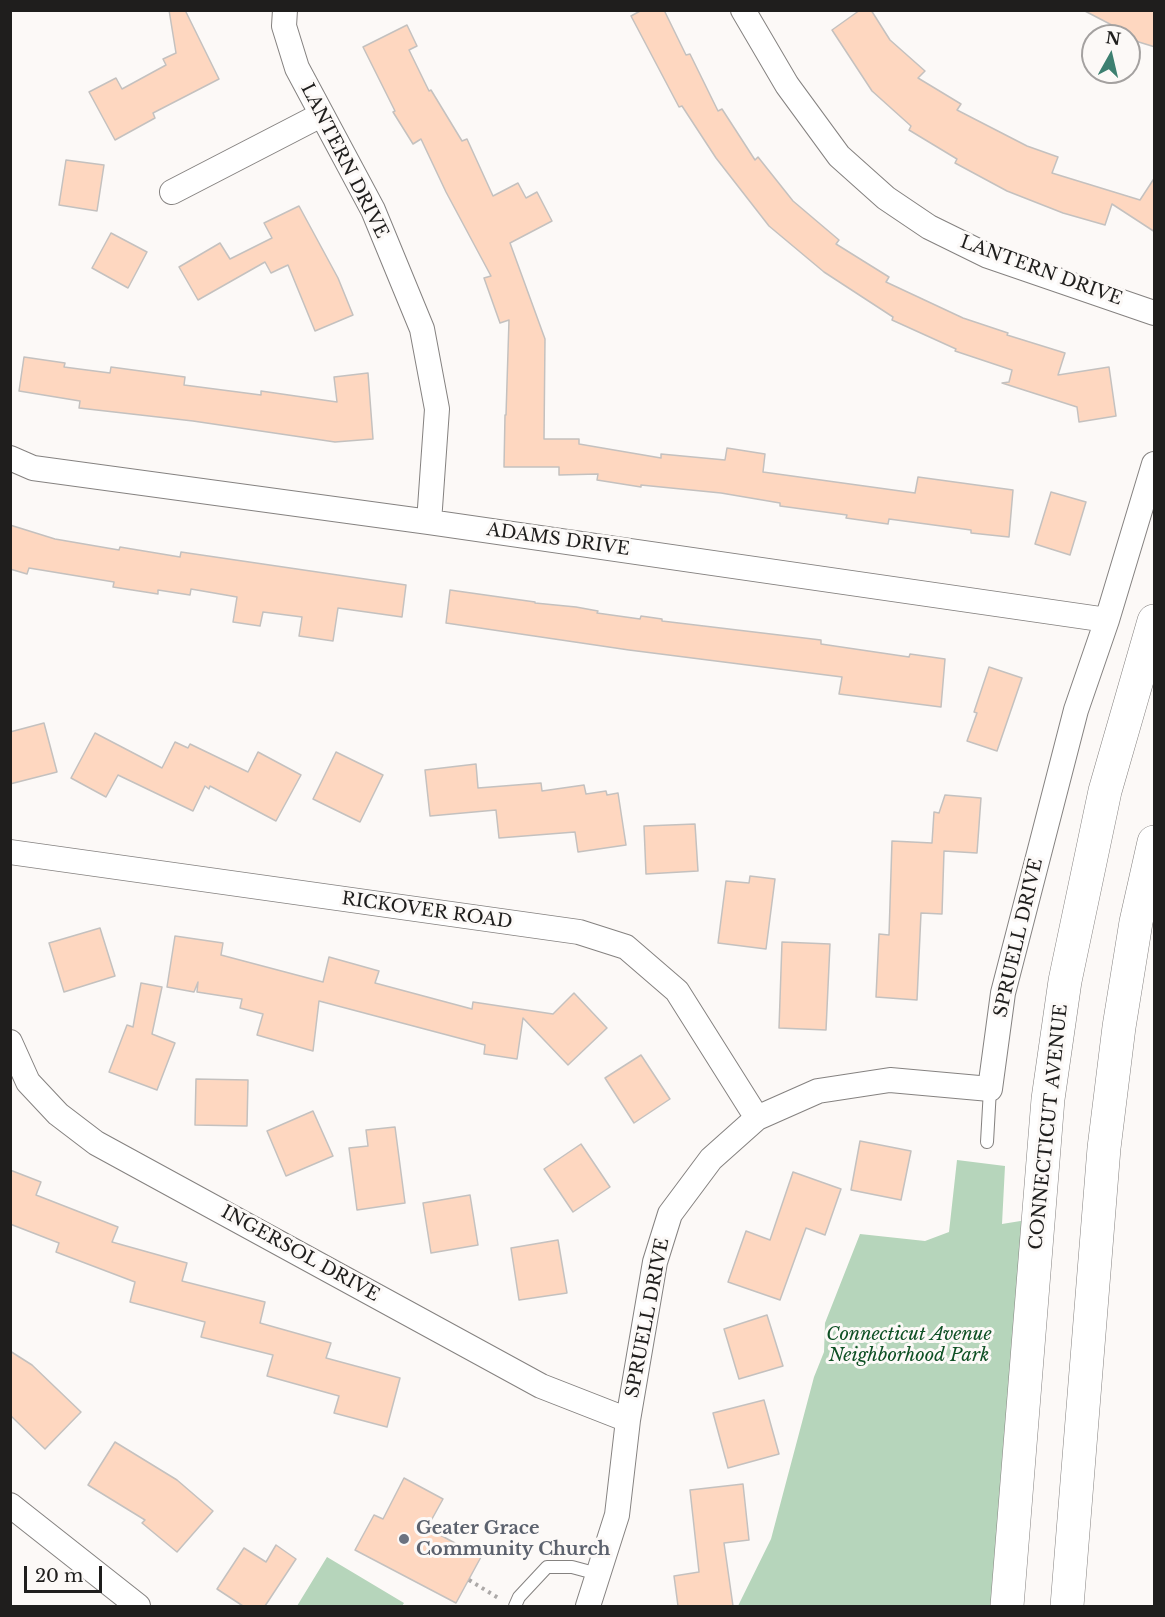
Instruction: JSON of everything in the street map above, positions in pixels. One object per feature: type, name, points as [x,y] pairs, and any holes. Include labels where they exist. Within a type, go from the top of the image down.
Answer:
[{"type":"main road","name":"CONNECTICUT AVENUE","points":[[1007,1606],[1048,1099],[1065,981],[1105,791],[1155,621]]},
{"type":"main road","points":[[1067,1606],[1104,1148],[1119,1027],[1136,922],[1155,842]]},
{"type":"street","name":"LANTERN DRIVE","points":[[285,10],[284,26],[297,68],[373,210],[422,329],[437,409],[429,522]]},
{"type":"street","name":"LANTERN DRIVE","points":[[743,10],[787,85],[839,156],[886,198],[929,227],[988,256],[1155,313]]},
{"type":"street","points":[[172,192],[321,115]]},
{"type":"street","name":"ADAMS DRIVE","points":[[10,458],[33,468],[429,522],[1107,620]]},
{"type":"street","name":"SPRUELL DRIVE","points":[[588,1606],[617,1515],[628,1420],[655,1262],[670,1214],[711,1159],[757,1118],[818,1090],[890,1080],[990,1089],[1003,993],[1076,710],[1107,620],[1155,464]]},
{"type":"street","name":"RICKOVER ROAD","points":[[10,852],[579,932],[626,947],[677,992],[757,1118]]},
{"type":"street","name":"INGERSOL DRIVE","points":[[10,1042],[28,1082],[58,1114],[96,1143],[541,1386],[628,1420]]},
{"type":"street","points":[[10,1505],[138,1606]]},
{"type":"lane","points":[[987,1142],[990,1089]]},
{"type":"lane","points":[[509,1604],[519,1597],[547,1567],[572,1567],[598,1574]]},
{"type":"path","points":[[469,1580],[509,1604]]},
{"type":"green space","name":"Connecticut Avenue Neighborhood Park","points":[[957,1160],[1005,1166],[1002,1224],[1039,1218],[1007,1606],[738,1606],[771,1539],[814,1377],[824,1352],[825,1323],[860,1234],[925,1241],[949,1232]]},
{"type":"green space","points":[[327,1557],[404,1603],[402,1606],[297,1606]]},
{"type":"building","points":[[169,10],[185,10],[219,79],[153,113],[155,118],[115,140],[89,92],[116,78],[122,89],[166,65],[163,59],[176,53]]},
{"type":"building","points":[[642,10],[664,10],[686,55],[690,54],[718,111],[722,109],[755,160],[758,157],[793,201],[839,240],[836,244],[889,277],[886,282],[963,318],[1065,353],[1058,375],[1109,367],[1116,416],[1079,422],[1077,407],[1002,383],[1009,382],[1012,370],[955,351],[956,349],[892,320],[893,317],[824,272],[769,226],[716,158],[682,106],[679,107],[631,16]]},
{"type":"building","points":[[860,10],[871,10],[890,40],[925,71],[918,78],[961,104],[957,110],[1027,146],[1058,157],[1052,173],[1140,200],[1155,177],[1155,232],[1112,204],[1105,225],[1063,213],[1007,191],[955,163],[957,159],[909,130],[911,126],[872,91],[832,30]]},
{"type":"building","points":[[1083,10],[1155,10],[1155,47],[1141,43],[1141,24],[1110,24]]},
{"type":"building","points":[[407,25],[417,46],[409,50],[429,91],[431,90],[462,141],[467,139],[493,196],[518,183],[526,198],[537,192],[552,221],[510,243],[545,339],[544,439],[579,439],[579,444],[661,458],[661,454],[725,460],[727,448],[765,454],[763,472],[915,493],[918,477],[1013,490],[1009,537],[889,519],[888,524],[846,518],[847,515],[780,506],[780,503],[721,493],[641,485],[641,487],[597,480],[598,474],[559,475],[559,467],[504,467],[509,320],[500,323],[484,278],[491,276],[446,192],[421,139],[413,144],[393,112],[395,111],[363,47]]},
{"type":"building","points":[[66,160],[104,165],[97,211],[59,205]]},
{"type":"building","points":[[299,206],[338,278],[353,315],[315,331],[288,265],[271,273],[265,262],[198,300],[179,267],[220,243],[230,259],[272,238],[264,223]]},
{"type":"building","points":[[111,233],[147,252],[128,288],[92,268]]},
{"type":"building","points":[[24,357],[65,363],[64,367],[110,373],[111,367],[185,377],[184,385],[261,395],[261,391],[337,402],[334,377],[368,373],[373,439],[335,442],[193,421],[79,408],[80,401],[19,391]]},
{"type":"building","points":[[1051,492],[1086,502],[1070,555],[1035,544]]},
{"type":"building","points":[[10,525],[55,539],[119,550],[120,547],[180,557],[181,552],[406,585],[402,617],[338,608],[333,641],[299,636],[302,617],[263,612],[260,626],[233,622],[237,597],[191,589],[190,595],[158,590],[158,594],[113,587],[114,582],[29,568],[27,574],[10,569]]},
{"type":"building","points":[[450,590],[576,607],[598,611],[597,613],[640,619],[641,616],[662,619],[662,621],[821,640],[821,644],[909,657],[910,654],[945,659],[941,707],[839,694],[842,677],[629,650],[446,623]]},
{"type":"building","points":[[989,667],[1022,678],[997,751],[967,741]]},
{"type":"building","points":[[44,723],[57,772],[10,784],[10,732]]},
{"type":"building","points":[[95,733],[162,768],[175,742],[188,748],[190,744],[248,772],[258,752],[301,775],[276,821],[210,786],[209,789],[205,786],[193,811],[118,775],[106,797],[71,778]]},
{"type":"building","points":[[336,752],[383,775],[360,822],[313,799]]},
{"type":"building","points":[[476,764],[478,788],[541,783],[542,791],[584,785],[586,794],[606,791],[607,795],[618,793],[626,845],[578,852],[575,832],[499,838],[496,810],[430,816],[425,770]]},
{"type":"building","points":[[945,795],[981,798],[977,853],[944,851],[942,914],[921,913],[917,1000],[876,997],[879,934],[889,935],[892,841],[932,843],[934,812],[939,813]]},
{"type":"building","points":[[695,824],[698,871],[646,874],[644,826]]},
{"type":"building","points":[[750,876],[775,879],[766,949],[718,943],[726,881],[749,883]]},
{"type":"building","points":[[100,928],[115,976],[64,992],[49,943]]},
{"type":"building","points":[[175,936],[223,943],[221,955],[323,982],[329,957],[379,971],[375,983],[472,1009],[473,1002],[553,1014],[574,993],[607,1028],[568,1065],[523,1018],[517,1059],[484,1054],[485,1045],[319,1001],[313,1051],[257,1035],[263,1014],[240,1008],[242,999],[197,992],[198,982],[194,992],[167,987]]},
{"type":"building","points":[[782,942],[830,944],[826,1030],[779,1028]]},
{"type":"building","points":[[141,983],[162,987],[152,1034],[175,1043],[157,1090],[109,1072],[127,1025],[133,1027]]},
{"type":"building","points":[[641,1055],[670,1099],[634,1123],[605,1078]]},
{"type":"building","points":[[196,1079],[248,1080],[247,1126],[195,1125]]},
{"type":"building","points":[[313,1111],[333,1156],[286,1176],[267,1131]]},
{"type":"building","points":[[395,1127],[405,1203],[357,1210],[349,1148],[368,1146],[366,1130]]},
{"type":"building","points":[[860,1141],[911,1151],[901,1200],[851,1190]]},
{"type":"building","points":[[581,1144],[610,1187],[573,1212],[544,1169]]},
{"type":"building","points":[[10,1170],[41,1182],[36,1195],[118,1227],[112,1242],[187,1263],[182,1281],[265,1302],[260,1323],[331,1343],[326,1358],[400,1378],[387,1427],[334,1413],[339,1396],[267,1376],[273,1355],[201,1337],[205,1322],[130,1302],[135,1282],[56,1252],[59,1243],[10,1224]]},
{"type":"building","points":[[793,1172],[841,1189],[825,1235],[806,1228],[780,1300],[728,1282],[746,1231],[770,1240]]},
{"type":"building","points":[[470,1195],[478,1245],[431,1253],[423,1203]]},
{"type":"building","points":[[558,1240],[567,1293],[519,1300],[511,1248]]},
{"type":"building","points":[[767,1315],[783,1366],[739,1379],[724,1329]]},
{"type":"building","points":[[10,1351],[32,1365],[81,1412],[45,1449],[10,1415]]},
{"type":"building","points":[[764,1400],[779,1454],[728,1468],[713,1413]]},
{"type":"building","points":[[115,1442],[177,1480],[213,1511],[177,1552],[142,1523],[145,1520],[88,1485]]},
{"type":"building","name":"Geater Grace Community Church","points":[[404,1478],[443,1499],[427,1528],[481,1557],[456,1603],[355,1550],[374,1515],[383,1519]]},
{"type":"building","points":[[743,1484],[749,1540],[724,1543],[733,1606],[678,1606],[674,1576],[699,1572],[690,1490]]},
{"type":"building","points":[[276,1545],[296,1559],[265,1606],[243,1606],[217,1589],[244,1548],[266,1562]]},
{"type":"place","name":"Geater Grace Community Church","points":[[404,1539]]}]
